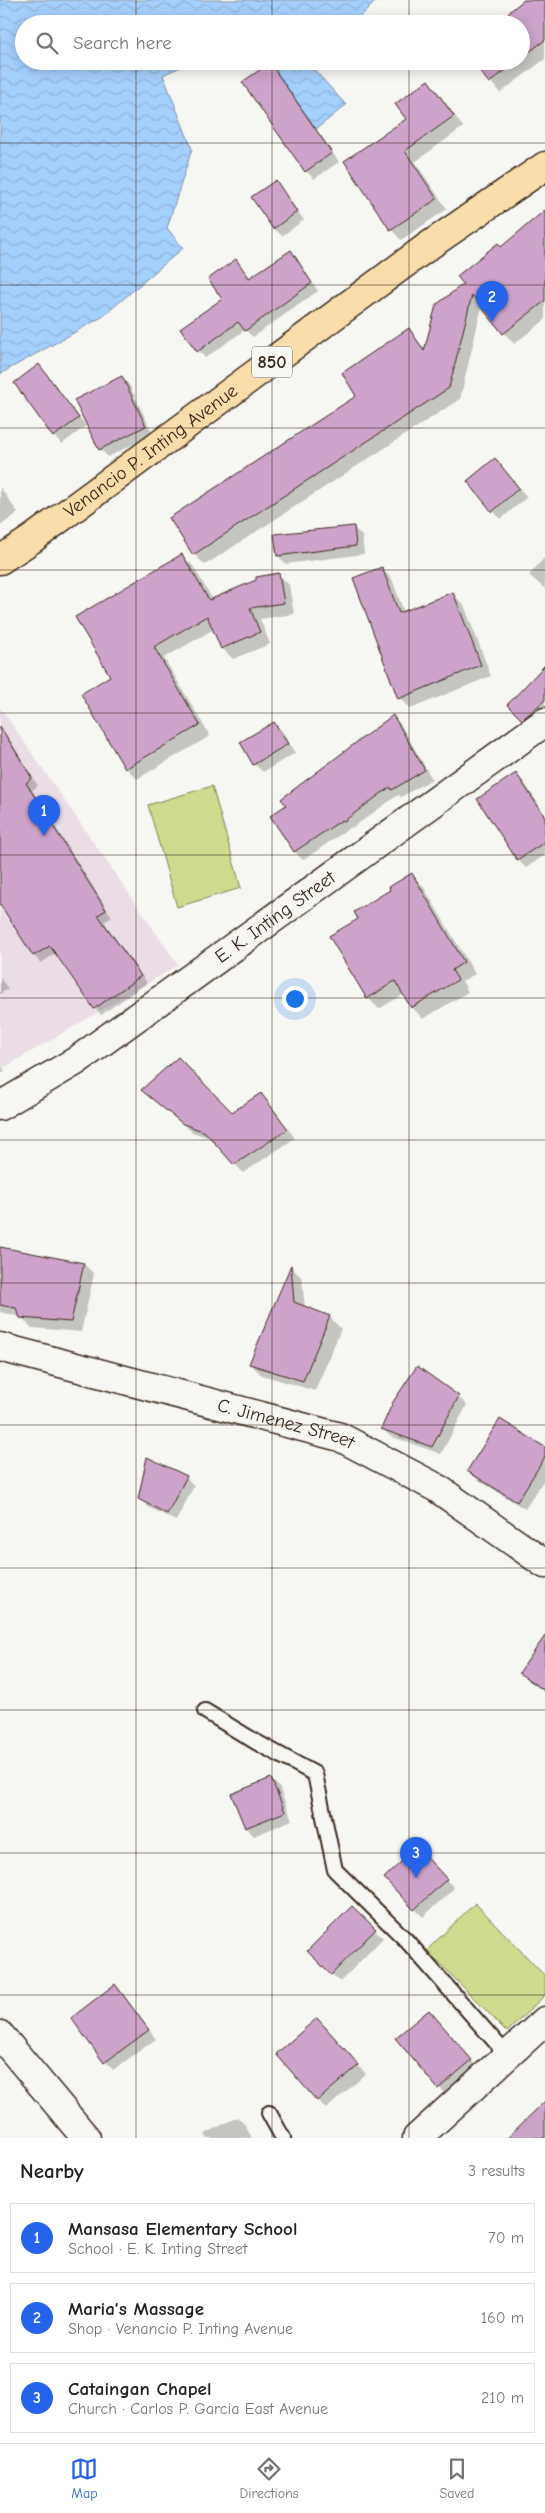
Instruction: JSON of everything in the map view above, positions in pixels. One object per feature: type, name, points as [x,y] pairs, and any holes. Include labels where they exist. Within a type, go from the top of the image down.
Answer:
[{"type":"main road","name":"Venancio P. Inting Avenue","points":[[0,560],[32,540],[427,247],[545,166]]},
{"type":"street","name":"E. K. Inting Street","points":[[0,1106],[76,1061],[545,722]]},
{"type":"street","name":"C. Jimenez Street","points":[[0,1347],[340,1437],[437,1488],[545,1564]]},
{"type":"street","points":[[417,2138],[507,2055],[541,2033]]},
{"type":"street","points":[[0,2035],[86,2138]]},
{"type":"lane","points":[[205,1711],[256,1742],[315,1774],[335,1870],[406,1940],[507,2055]]},
{"type":"lane","points":[[269,2113],[283,2138]]},
{"type":"shaded area","points":[[0,707],[178,965],[0,1070]]},
{"type":"green space","points":[[212,786],[241,888],[177,907],[148,805]]},
{"type":"green space","points":[[475,1903],[545,1976],[545,1995],[507,2032],[427,1950]]},
{"type":"water","points":[[0,0],[377,0],[362,15],[15,15],[15,70],[174,70],[163,75],[192,149],[167,228],[183,248],[102,317],[0,374]]},
{"type":"water","points":[[273,70],[314,70],[346,105],[316,129]]},
{"type":"building","points":[[524,0],[545,0],[545,40],[530,51],[530,15],[505,15]]},
{"type":"building","points":[[260,70],[275,70],[332,153],[305,172],[242,82]]},
{"type":"building","points":[[479,70],[506,70],[489,83]]},
{"type":"building","points":[[428,80],[454,116],[405,151],[437,199],[390,230],[344,161],[406,119],[395,104]]},
{"type":"building","points":[[276,180],[297,212],[273,229],[251,197]]},
{"type":"building","points":[[545,210],[545,301],[503,334],[472,295],[449,388],[193,555],[169,518],[356,396],[342,373],[409,328],[424,351],[436,305],[463,284],[457,276],[498,243],[501,247]]},
{"type":"building","points":[[291,250],[312,283],[245,331],[238,322],[197,352],[180,328],[222,299],[208,279],[236,259],[249,278]]},
{"type":"building","points":[[39,364],[79,418],[53,437],[14,383]]},
{"type":"building","points":[[122,376],[146,426],[99,450],[74,400]]},
{"type":"building","points":[[495,458],[519,488],[492,512],[467,481]]},
{"type":"building","points":[[354,526],[356,546],[277,556],[274,534]]},
{"type":"building","points":[[182,554],[209,600],[256,580],[256,577],[279,573],[284,603],[250,608],[260,632],[221,649],[207,616],[154,647],[200,725],[125,769],[81,694],[110,676],[75,617]]},
{"type":"building","points":[[382,567],[399,613],[453,592],[481,665],[398,699],[353,578]]},
{"type":"building","points":[[545,665],[545,700],[522,720],[507,705]]},
{"type":"building","points":[[393,715],[425,770],[392,790],[390,787],[344,821],[342,820],[294,852],[270,816],[286,805],[281,799]]},
{"type":"building","points":[[274,722],[288,744],[253,765],[240,742]]},
{"type":"building","points":[[0,726],[32,778],[26,783],[106,910],[98,915],[141,976],[94,1009],[50,946],[33,956],[0,904]]},
{"type":"building","points":[[516,773],[545,817],[545,842],[517,860],[477,799]]},
{"type":"building","points":[[412,873],[464,962],[452,970],[458,980],[411,1008],[395,981],[367,999],[329,936],[358,919],[354,912],[390,890],[389,887]]},
{"type":"building","points":[[178,1057],[232,1112],[261,1093],[288,1129],[234,1165],[205,1132],[183,1124],[141,1090]]},
{"type":"building","points":[[0,1247],[84,1263],[71,1322],[20,1318],[16,1308],[0,1305]]},
{"type":"building","points":[[291,1265],[294,1302],[330,1316],[303,1381],[249,1364]]},
{"type":"building","points":[[417,1366],[459,1396],[432,1447],[381,1429],[393,1402]]},
{"type":"building","points":[[500,1419],[545,1447],[545,1457],[517,1502],[467,1471]]},
{"type":"building","points":[[147,1457],[187,1476],[167,1514],[138,1499]]},
{"type":"building","points":[[545,1636],[545,1691],[519,1673]]},
{"type":"building","points":[[271,1778],[285,1812],[245,1828],[231,1794]]},
{"type":"building","points":[[417,1847],[447,1879],[414,1910],[384,1878]]},
{"type":"building","points":[[352,1906],[376,1929],[331,1975],[307,1951]]},
{"type":"building","points":[[115,1984],[149,2030],[104,2063],[71,2018]]},
{"type":"building","points":[[429,2010],[472,2060],[438,2089],[395,2038]]},
{"type":"building","points":[[317,2018],[359,2065],[317,2101],[276,2054]]},
{"type":"building","points":[[545,2101],[545,2138],[507,2138]]},
{"type":"place","name":"Maria’s Massage","points":[[492,322]]},
{"type":"place","name":"Mansasa Elementary School","points":[[44,836]]},
{"type":"place","name":"Cataingan Chapel","points":[[416,1878]]}]
